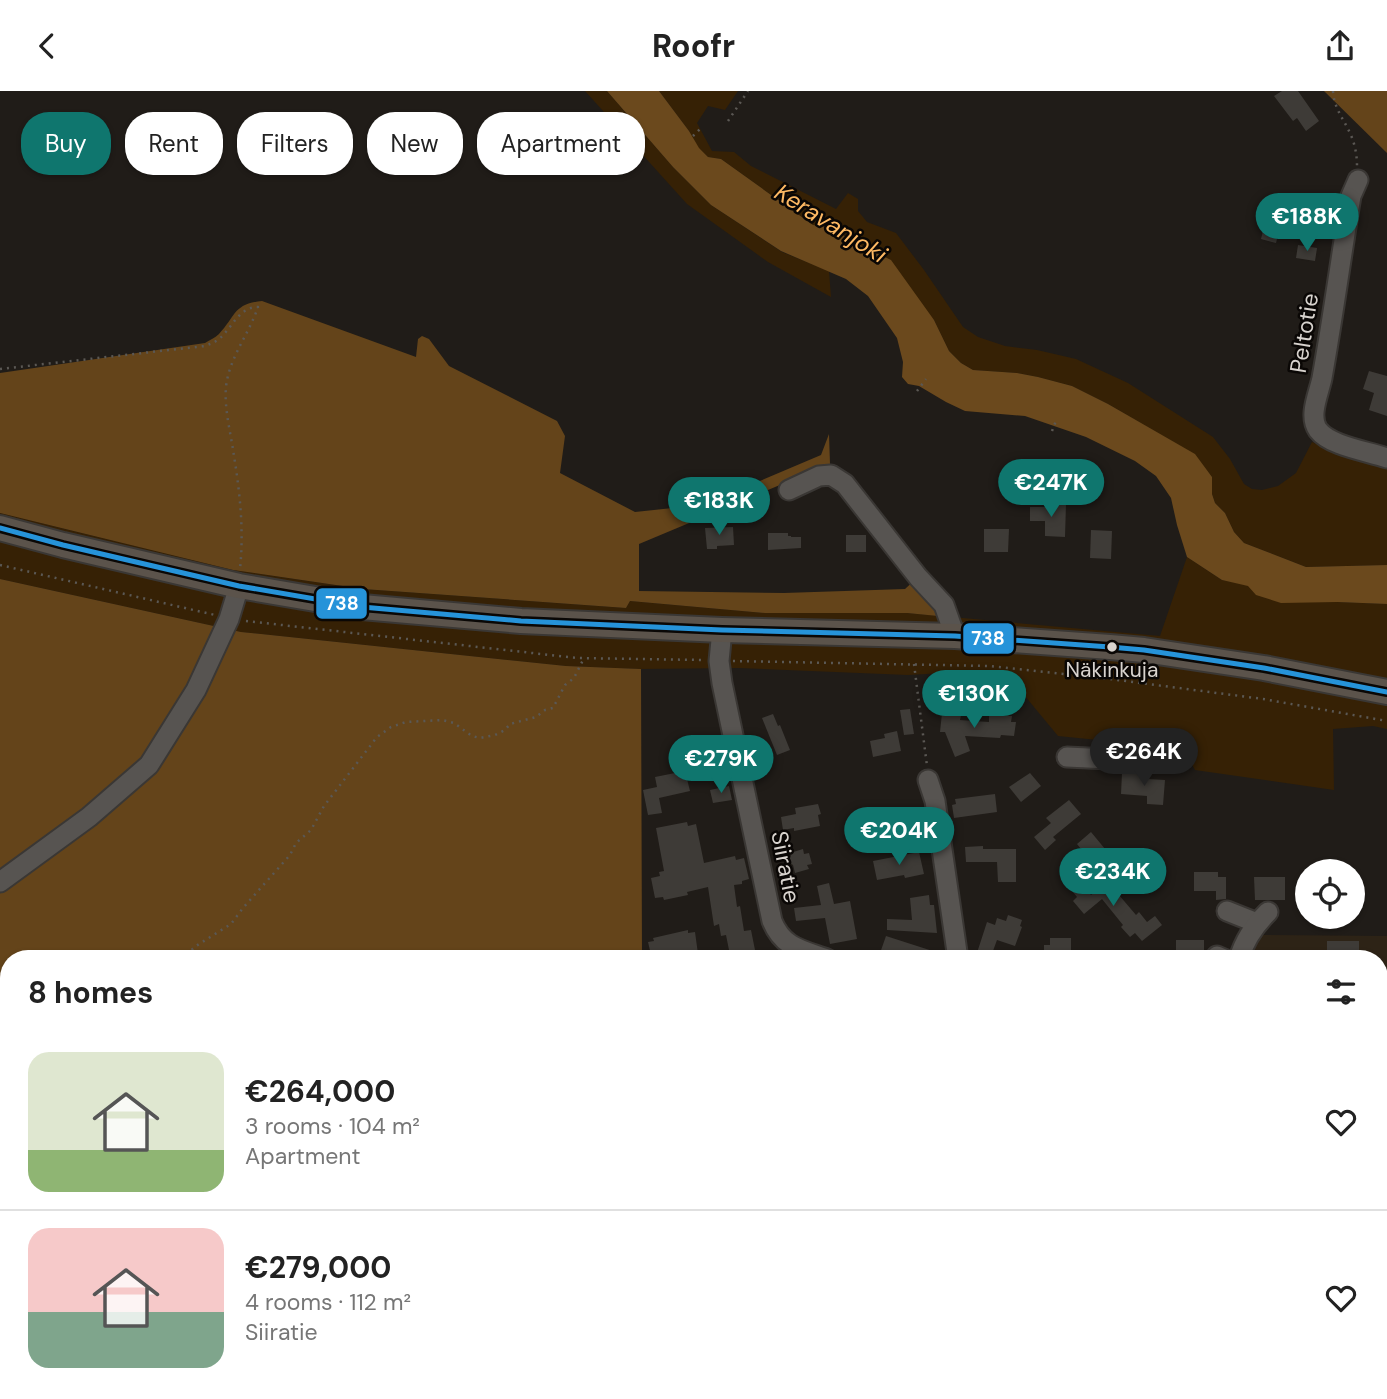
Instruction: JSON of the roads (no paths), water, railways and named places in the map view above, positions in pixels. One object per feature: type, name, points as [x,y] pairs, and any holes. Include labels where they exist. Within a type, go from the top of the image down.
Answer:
[{"type":"main road","points":[[0,528],[239,586],[349,606],[521,621],[955,636],[1144,650],[1264,668],[1387,692]]},
{"type":"street","name":"Peltotie","points":[[1358,180],[1351,196],[1313,419],[1317,429],[1335,443],[1387,458]]},
{"type":"street","points":[[789,491],[819,476],[831,475],[845,484],[918,577],[944,605],[955,636]]},
{"type":"street","points":[[0,882],[89,817],[149,765],[196,690],[229,619],[239,586]]},
{"type":"street","name":"Siiratie","points":[[722,630],[719,661],[722,683],[772,921],[777,934],[783,940],[802,950]]},
{"type":"street","points":[[1067,757],[1150,761]]},
{"type":"street","points":[[928,780],[935,801],[957,950]]},
{"type":"street","points":[[1227,911],[1262,917],[1242,950]]},
{"type":"place","name":"Näkinkuja","points":[[1112,647]]},
{"type":"water label","name":"Keravanjoki","points":[[831,223]]}]
